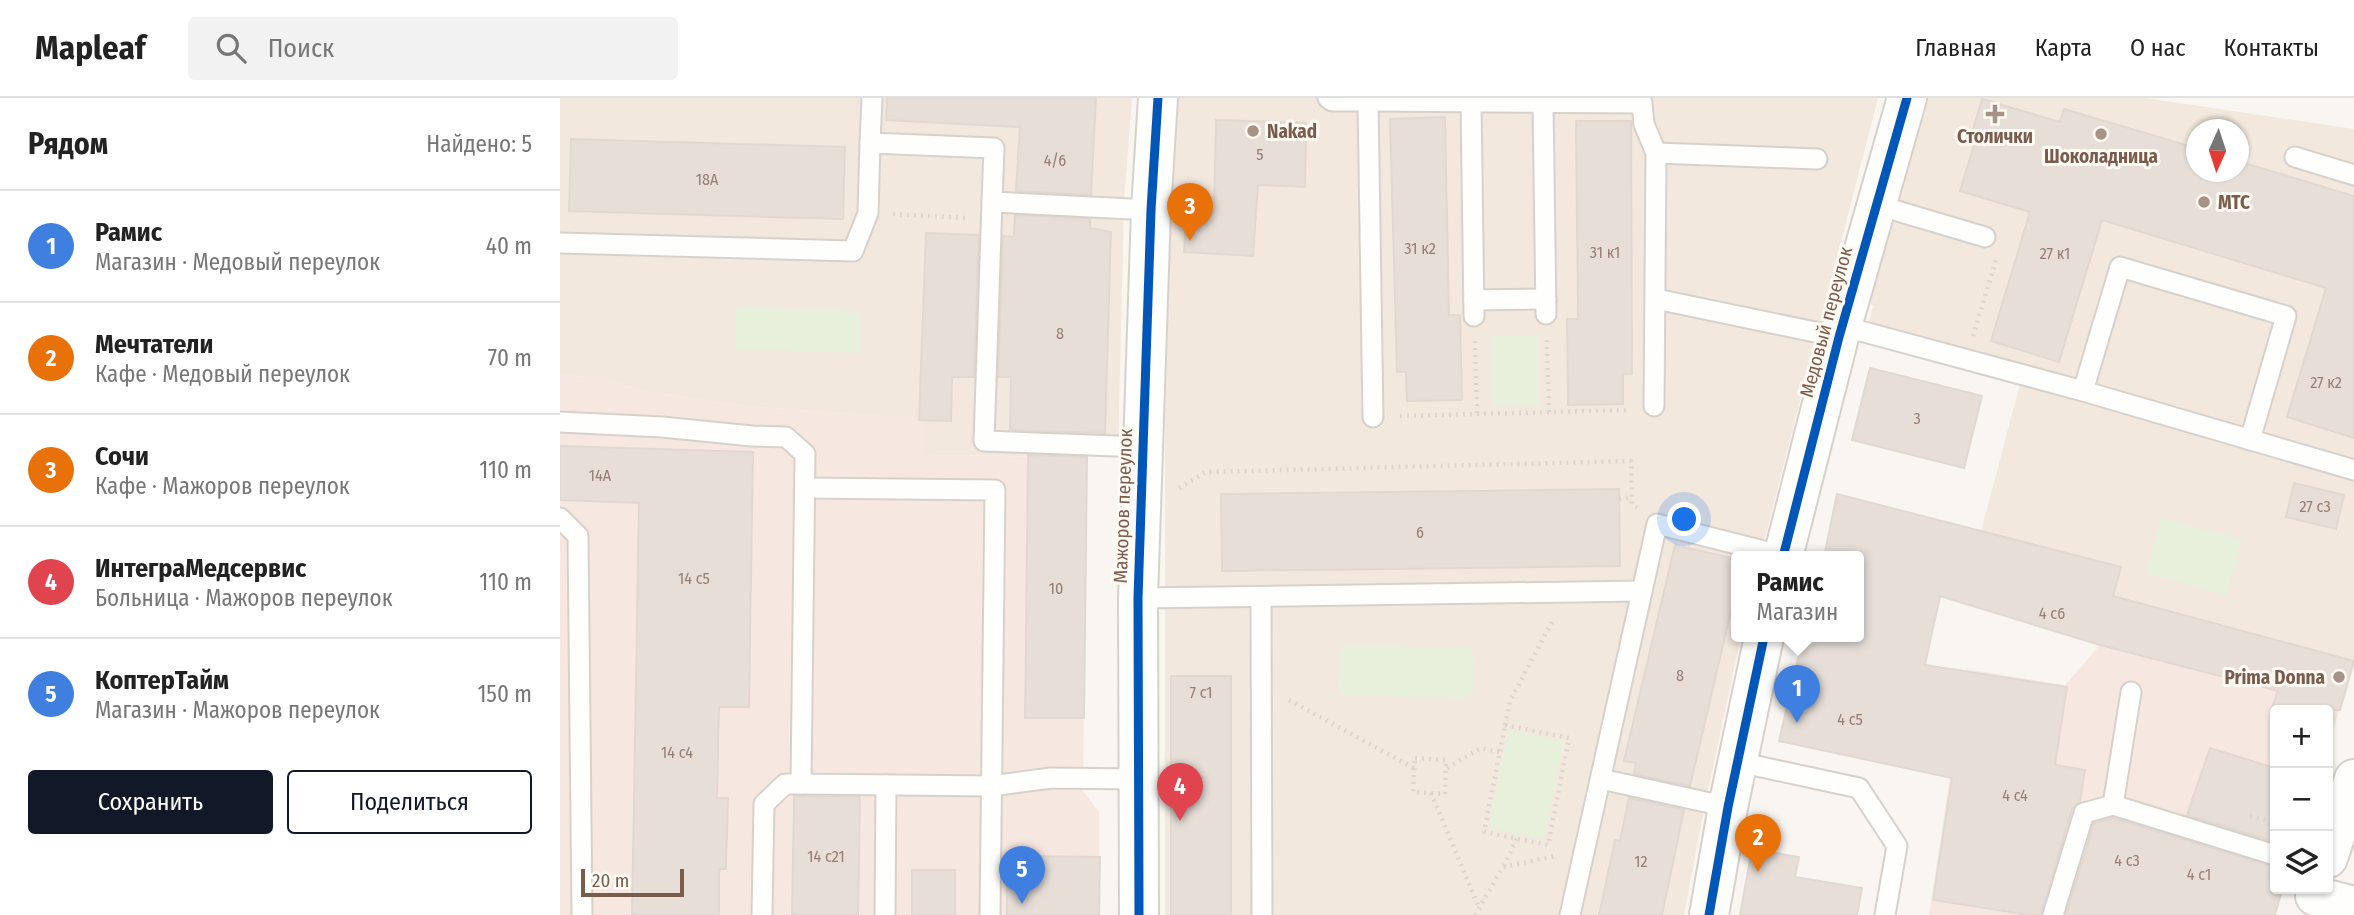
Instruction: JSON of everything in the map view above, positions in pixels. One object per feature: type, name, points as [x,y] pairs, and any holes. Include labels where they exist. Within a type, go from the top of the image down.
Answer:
[{"type":"street","name":"Мажоров переулок","points":[[1139,915],[1138,598],[1151,210],[1158,98]]},
{"type":"street","name":"Медовый переулок","points":[[1785,551],[1840,331],[1907,98]]},
{"type":"street","points":[[1709,915],[1728,807],[1763,642]]},
{"type":"street","points":[[2333,843],[2354,779]]},
{"type":"street","points":[[2314,900],[2354,906]]},
{"type":"lane","points":[[560,243],[853,251],[868,213],[872,98]]},
{"type":"lane","points":[[1328,98],[1332,101],[1642,103],[1644,124],[1656,153],[1654,406]]},
{"type":"lane","points":[[1368,101],[1373,417]]},
{"type":"lane","points":[[1471,102],[1474,308],[1546,306],[1543,102]]},
{"type":"lane","points":[[870,143],[994,148],[984,441],[1143,447]]},
{"type":"lane","points":[[1656,153],[1817,159]]},
{"type":"lane","points":[[2295,158],[2354,175]]},
{"type":"lane","points":[[992,202],[1151,210]]},
{"type":"lane","points":[[1877,205],[1985,237]]},
{"type":"lane","points":[[2083,391],[2120,267],[2286,316],[2250,440]]},
{"type":"lane","points":[[1656,299],[1840,331],[2083,391],[2354,470]]},
{"type":"lane","points":[[560,422],[786,437],[806,454],[801,784]]},
{"type":"lane","points":[[805,488],[995,490],[990,915]]},
{"type":"lane","points":[[560,518],[578,536],[582,915]]},
{"type":"lane","points":[[1570,915],[1657,524],[1764,551]]},
{"type":"lane","points":[[1138,598],[1642,591]]},
{"type":"lane","points":[[1261,597],[1262,915]]},
{"type":"lane","points":[[2113,805],[2131,692]]},
{"type":"lane","points":[[1738,762],[1859,788],[1897,846],[1885,915]]},
{"type":"lane","points":[[762,915],[764,804],[785,784],[991,786],[1051,778],[1138,779]]},
{"type":"lane","points":[[1601,779],[1728,807]]},
{"type":"lane","points":[[885,915],[886,785]]},
{"type":"lane","points":[[2053,915],[2084,813],[2113,805],[2270,853]]},
{"type":"path","points":[[890,214],[967,218]]},
{"type":"path","points":[[1973,335],[1997,259],[1985,237]]},
{"type":"path","points":[[1474,308],[1477,414]]},
{"type":"path","points":[[1547,340],[1549,413]]},
{"type":"path","points":[[1373,417],[1625,411],[1654,406]]},
{"type":"path","points":[[1169,494],[1206,472],[1631,461],[1632,504],[1657,524]]},
{"type":"path","points":[[1619,499],[1632,497]]},
{"type":"path","points":[[1506,725],[1569,738],[1548,845],[1484,832],[1510,701],[1567,592]]},
{"type":"path","points":[[1261,699],[1287,699],[1414,768]]},
{"type":"path","points":[[1446,768],[1481,748],[1500,752]]},
{"type":"path","points":[[1415,758],[1446,760],[1444,794],[1413,792],[1414,768],[1415,758]]},
{"type":"path","points":[[1431,793],[1479,908]]},
{"type":"path","points":[[1475,915],[1517,838]]},
{"type":"path","points":[[1503,867],[1584,850]]},
{"type":"shaded area","points":[[560,98],[1132,98],[1124,202],[1118,457],[922,455],[923,419],[744,406],[638,390],[605,378],[560,375]]},
{"type":"shaded area","points":[[1179,98],[1878,98],[1762,551],[1731,551],[1731,642],[1740,642],[1684,915],[1165,915],[1165,435],[1171,210]]},
{"type":"shaded area","points":[[1927,98],[2146,98],[2354,129],[2354,661],[2113,596],[2121,567],[1981,531],[2020,384],[1863,343],[1873,306],[1867,300]]},
{"type":"shaded area","points":[[560,375],[605,378],[638,390],[744,406],[924,419],[923,455],[1087,457],[1083,791],[1099,812],[1099,915],[560,915]]},
{"type":"shaded area","points":[[2113,596],[2354,661],[2333,730],[2333,705],[2270,705],[2270,894],[2281,894],[2275,915],[1929,915],[1966,669],[2065,685],[2100,645]]},
{"type":"green space","points":[[736,307],[860,311],[859,353],[735,349]]},
{"type":"green space","points":[[1539,335],[1540,405],[1493,406],[1492,336]]},
{"type":"green space","points":[[2161,518],[2242,540],[2227,595],[2146,573]]},
{"type":"green space","points":[[1346,645],[1469,648],[1474,654],[1473,691],[1467,697],[1460,698],[1344,695],[1338,687],[1339,653]]},
{"type":"green space","points":[[1508,730],[1564,741],[1544,839],[1489,828]]},
{"type":"building","points":[[887,98],[1096,98],[1091,195],[1016,191],[1020,127],[886,120]]},
{"type":"building","points":[[1982,99],[2060,122],[2064,109],[2186,145],[2186,182],[2249,182],[2249,164],[2354,196],[2354,438],[2287,417],[2326,288],[2102,220],[2059,362],[1991,341],[2030,212],[1960,191],[1977,135],[1972,133]]},
{"type":"building","points":[[1445,117],[1449,315],[1460,315],[1462,400],[1407,401],[1406,372],[1397,372],[1390,119]]},
{"type":"building","points":[[1216,120],[1306,123],[1305,187],[1258,185],[1253,256],[1184,252],[1187,210],[1214,212]]},
{"type":"building","points":[[1576,121],[1631,121],[1632,374],[1623,374],[1623,404],[1568,405],[1567,319],[1578,319]]},
{"type":"building","points":[[571,139],[845,147],[843,219],[569,211]]},
{"type":"building","points":[[1015,215],[1090,219],[1090,228],[1111,232],[1105,433],[1010,430],[1011,377],[998,377],[1003,236],[1014,237]]},
{"type":"building","points":[[926,233],[979,235],[974,377],[952,377],[951,421],[919,420]]},
{"type":"building","points":[[1870,368],[1982,396],[1964,468],[1852,440]]},
{"type":"building","points":[[560,446],[753,452],[749,707],[719,707],[717,798],[728,798],[726,869],[719,869],[719,915],[632,915],[639,503],[560,500]]},
{"type":"building","points":[[1028,455],[1087,457],[1084,718],[1025,718]]},
{"type":"building","points":[[2294,483],[2344,495],[2336,529],[2286,517]]},
{"type":"building","points":[[1619,489],[1620,566],[1222,571],[1221,494]]},
{"type":"building","points":[[1837,494],[2121,567],[2113,596],[2354,661],[2340,710],[2333,710],[2333,705],[2273,705],[2278,691],[2100,645],[1940,596],[1925,665],[2067,687],[2055,765],[2085,770],[2080,801],[2072,809],[2041,915],[1933,900],[1952,778],[1779,741],[1802,642],[1864,642],[1864,551],[1825,551]]},
{"type":"building","points":[[1675,545],[1731,558],[1731,611],[1690,786],[1634,774],[1636,763],[1624,761]]},
{"type":"building","points":[[1171,676],[1231,676],[1231,915],[1171,915]]},
{"type":"building","points":[[2210,748],[2270,766],[2270,840],[2187,815]]},
{"type":"building","points":[[794,796],[860,797],[858,915],[792,915]]},
{"type":"building","points":[[1629,798],[1684,810],[1662,915],[1599,915],[1615,840],[1620,841]]},
{"type":"building","points":[[2113,818],[2270,865],[2270,894],[2281,894],[2275,915],[2066,915],[2094,823]]},
{"type":"building","points":[[1752,849],[1799,857],[1795,877],[1862,888],[1857,915],[1740,915]]},
{"type":"building","points":[[1007,856],[1100,857],[1099,915],[1007,915]]},
{"type":"building","points":[[912,870],[955,870],[955,915],[912,915]]},
{"type":"cycle path","points":[[1139,915],[1138,598],[1151,210],[1158,98]]},
{"type":"cycle path","points":[[1785,551],[1839,337],[1907,98]]},
{"type":"cycle path","points":[[1709,915],[1728,807],[1763,642]]},
{"type":"place","name":"Столички","points":[[1995,114]]},
{"type":"place","name":"Nakad","points":[[1253,131]]},
{"type":"place","name":"Шоколадница","points":[[2101,134]]},
{"type":"place","name":"МТС","points":[[2204,202]]},
{"type":"place","name":"Сочи","points":[[1190,241]]},
{"type":"place","name":"Prima Donna","points":[[2339,677]]},
{"type":"place","name":"Рамис","points":[[1797,723]]},
{"type":"place","name":"ИнтеграМедсервис","points":[[1180,821]]},
{"type":"place","name":"Мечтатели","points":[[1758,872]]},
{"type":"place","name":"КоптерТайм","points":[[1022,904]]}]
